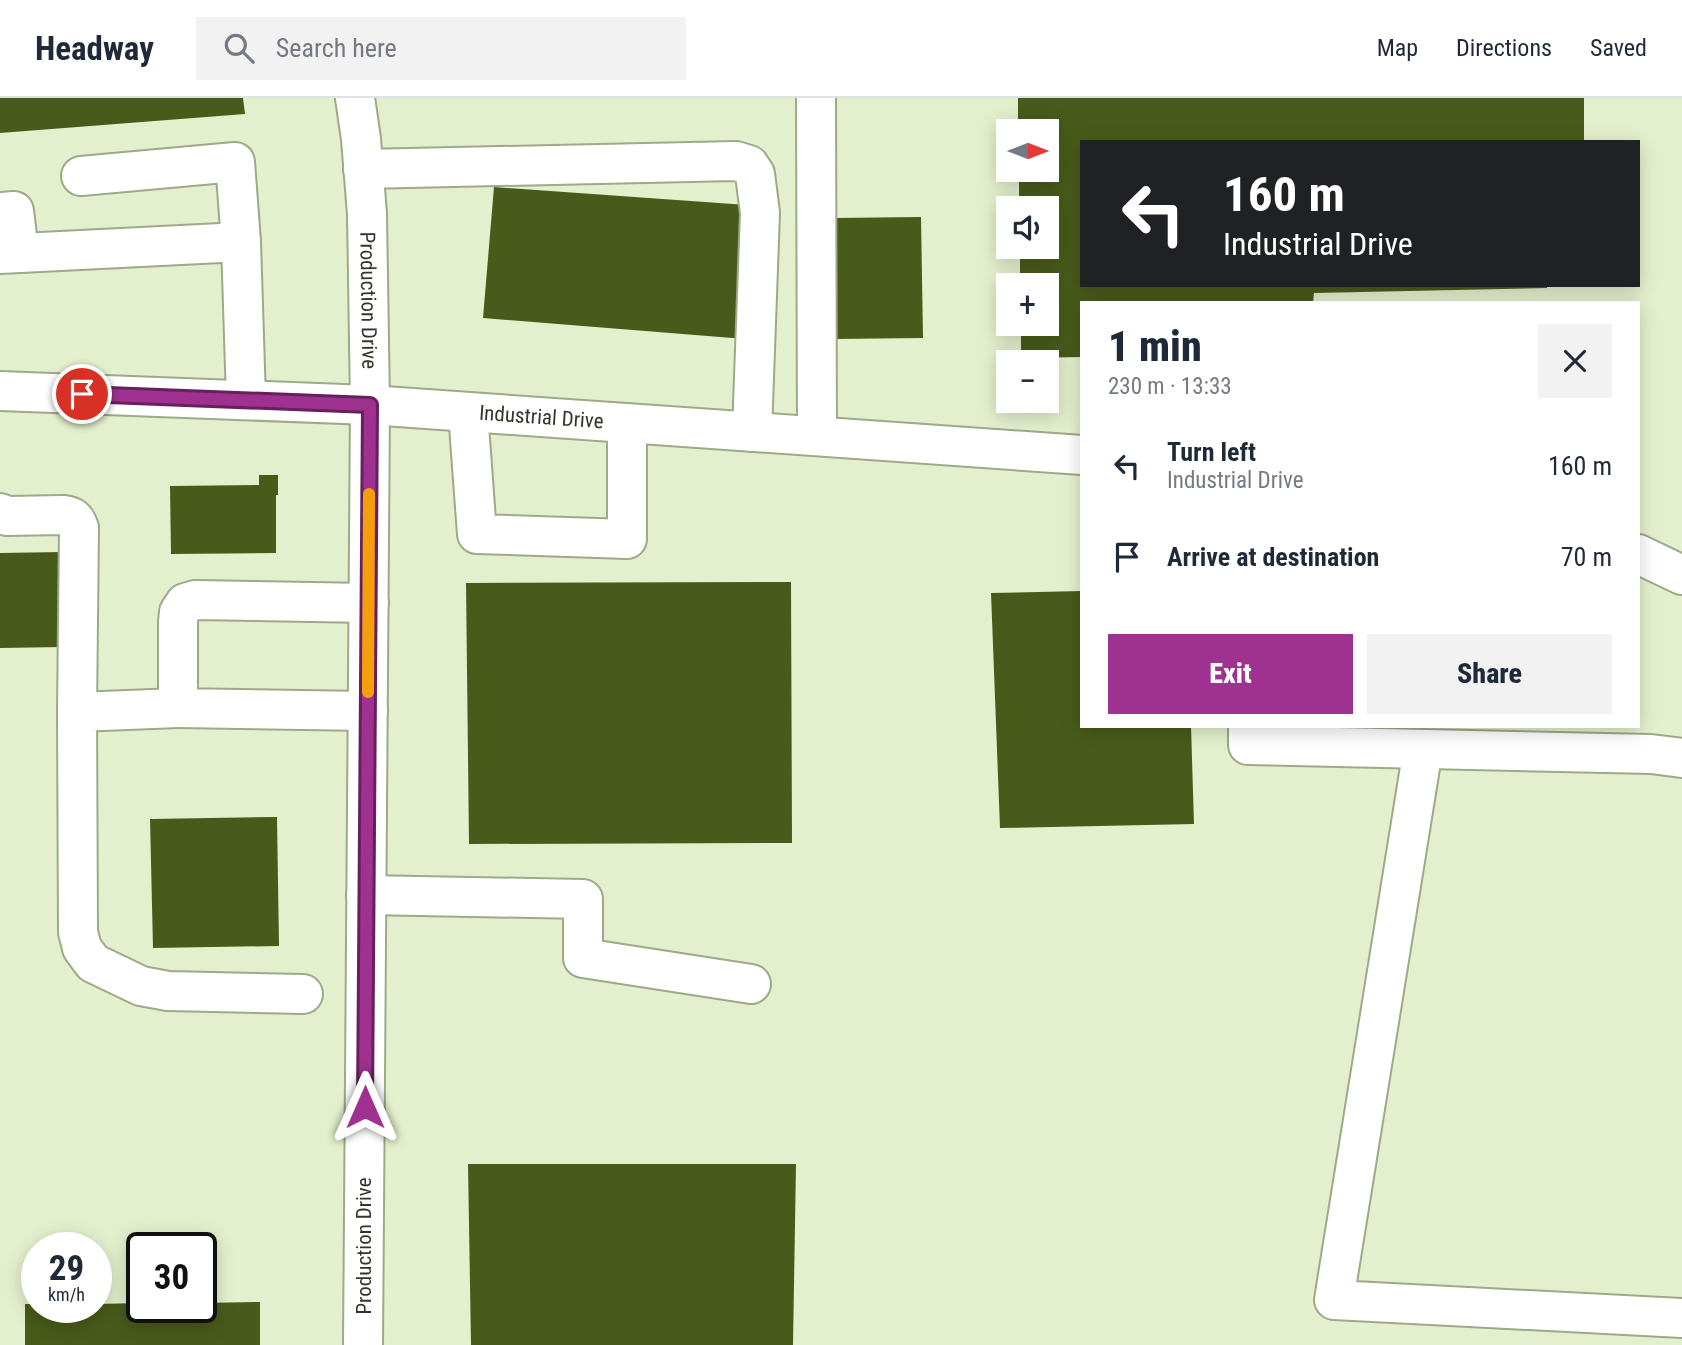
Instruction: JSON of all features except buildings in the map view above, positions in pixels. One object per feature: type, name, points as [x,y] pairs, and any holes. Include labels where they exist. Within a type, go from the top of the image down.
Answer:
[{"type":"street","name":"Production Drive","points":[[355,98],[367,214],[370,405],[363,1345]]},
{"type":"street","points":[[816,98],[817,436]]},
{"type":"street","points":[[363,169],[736,161],[749,165],[755,174],[760,213],[752,432]]},
{"type":"street","points":[[81,176],[235,162],[241,242],[246,400]]},
{"type":"street","points":[[0,212],[14,211],[10,254],[241,242]]},
{"type":"street","name":"Industrial Drive","points":[[0,391],[370,405],[1080,455]]},
{"type":"street","points":[[468,412],[477,534],[627,539],[627,423]]},
{"type":"street","points":[[0,513],[7,516],[63,515],[71,516],[77,521],[78,932],[82,948],[93,963],[141,986],[168,991],[303,994]]},
{"type":"street","points":[[1640,555],[1682,575]]},
{"type":"street","points":[[178,708],[178,622],[179,612],[185,603],[195,600],[369,603]]},
{"type":"street","points":[[77,712],[178,708],[368,711]]},
{"type":"street","points":[[1248,728],[1248,745],[1651,754],[1682,758]]},
{"type":"street","points":[[1423,749],[1334,1300],[1682,1318]]},
{"type":"street","points":[[366,895],[583,899],[583,958],[751,984]]},
{"type":"slow traffic","points":[[368,692],[369,494]]},
{"type":"route","points":[[82,394],[370,405],[365,1107]]}]
